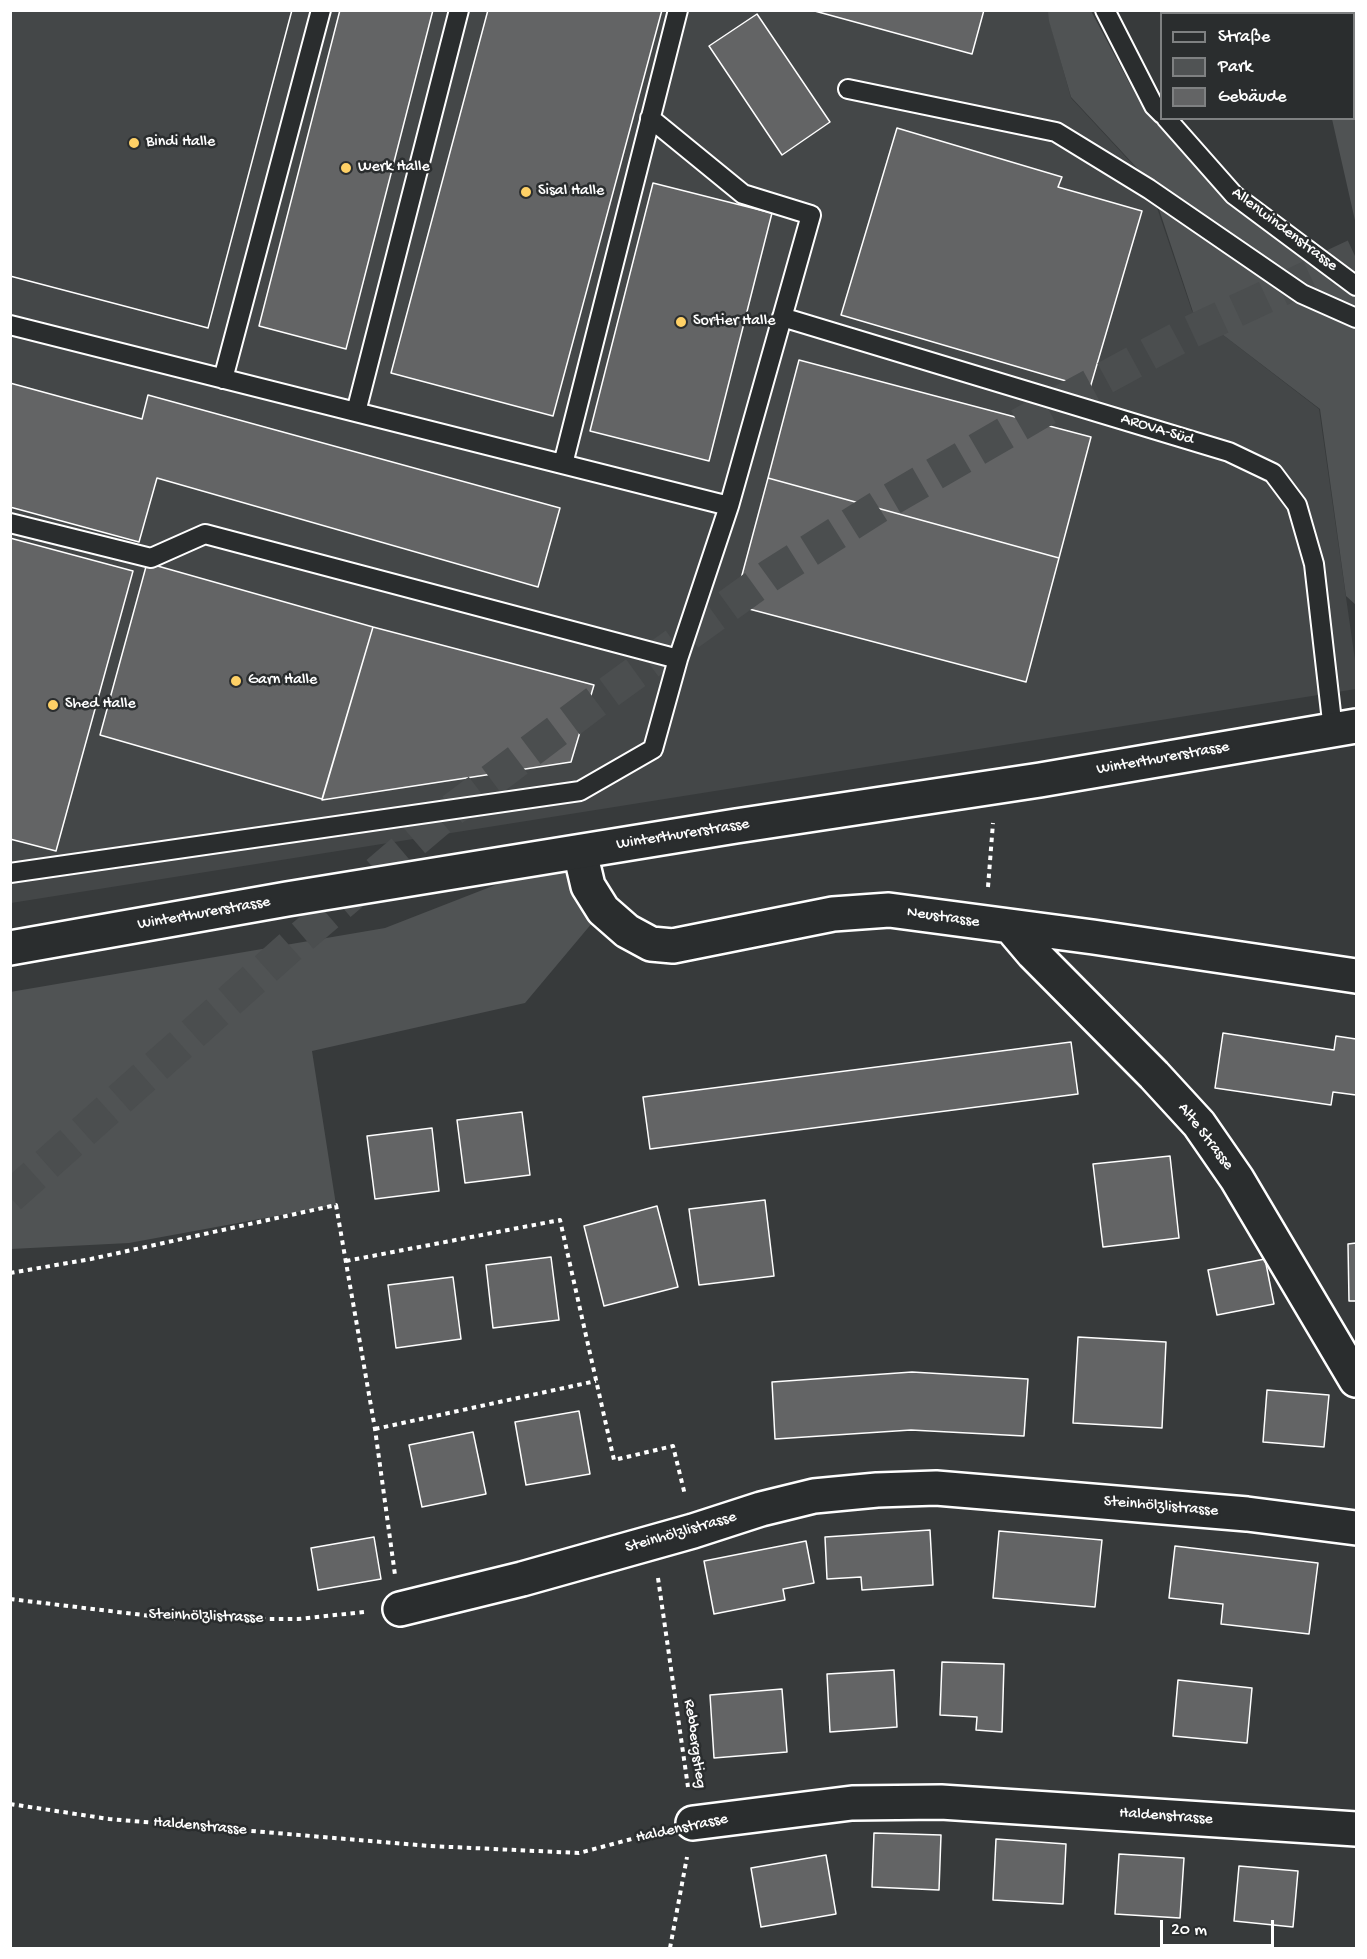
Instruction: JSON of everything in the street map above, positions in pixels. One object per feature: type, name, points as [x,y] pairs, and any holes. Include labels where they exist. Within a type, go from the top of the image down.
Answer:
[{"type":"street","name":"Winterthurerstrasse","points":[[10,948],[287,899],[736,826],[996,787],[1345,728]]},
{"type":"street","name":"Neustrasse","points":[[580,852],[588,886],[603,910],[627,931],[651,945],[673,946],[833,914],[889,910],[1356,976]]},
{"type":"street","name":"Alte Strasse","points":[[998,925],[1033,953],[1154,1075],[1199,1124],[1238,1179],[1356,1380]]},
{"type":"street","name":"Steinhölzlistrasse","points":[[400,1609],[522,1579],[693,1531],[761,1509],[814,1496],[877,1490],[936,1488],[1247,1514],[1353,1531]]},
{"type":"street","name":"Haldenstrasse","points":[[693,1823],[852,1803],[940,1802],[1356,1830]]},
{"type":"lane","points":[[223,379],[321,10]]},
{"type":"lane","points":[[356,412],[459,10]]},
{"type":"lane","points":[[563,464],[678,10]]},
{"type":"lane","points":[[1105,10],[1154,106],[1160,113]]},
{"type":"lane","points":[[848,89],[1056,132],[1149,189],[1302,294],[1356,318]]},
{"type":"lane","points":[[10,873],[580,791],[653,749],[678,659],[729,506],[811,215],[743,194],[650,118]]},
{"type":"lane","name":"Allenwindenstrasse","points":[[1168,120],[1234,195],[1356,286]]},
{"type":"lane","name":"AROVA-Süd","points":[[782,317],[1229,452],[1273,473],[1297,506],[1314,564],[1345,728]]},
{"type":"lane","points":[[10,325],[729,506]]},
{"type":"lane","points":[[10,523],[151,558],[205,534],[678,659]]},
{"type":"path","points":[[996,787],[998,925]]},
{"type":"path","points":[[10,1273],[91,1259],[336,1205],[375,1429],[400,1609]]},
{"type":"path","points":[[346,1261],[560,1221],[614,1460],[674,1446],[693,1531]]},
{"type":"path","points":[[375,1429],[596,1381]]},
{"type":"path","name":"Rebbergstieg","points":[[653,1542],[693,1823],[670,1948]]},
{"type":"path","name":"Steinhölzlistrasse","points":[[10,1599],[176,1619],[298,1619],[400,1609]]},
{"type":"path","name":"Haldenstrasse","points":[[10,1804],[109,1820],[430,1846],[579,1852],[693,1823]]},
{"type":"shaded area","points":[[11,11],[1049,11],[1071,98],[1148,181],[1192,311],[1319,409],[1356,667],[1356,689],[11,903]]},
{"type":"green space","points":[[1048,11],[1091,11],[1140,103],[1235,204],[1349,287],[1356,297],[1356,605],[1346,596],[1320,409],[1193,312],[1150,182],[1071,97]]},
{"type":"green space","points":[[1356,11],[1356,225],[1332,120],[1355,120],[1355,12],[1308,12]]},
{"type":"green space","points":[[580,852],[603,910],[525,1003],[312,1051],[336,1205],[129,1243],[11,1249],[10,992],[385,928]]},
{"type":"building","name":"Bindi Halle","points":[[10,10],[292,10],[208,328],[10,276]]},
{"type":"building","name":"Bindi Halle","points":[[10,10],[292,10],[208,328],[10,276]]},
{"type":"building","name":"Werk Halle","points":[[340,10],[433,10],[346,349],[259,326]]},
{"type":"building","name":"Sisal Halle","points":[[488,10],[662,10],[553,416],[391,373]]},
{"type":"building","points":[[811,10],[984,10],[972,54]]},
{"type":"building","points":[[1340,10],[1356,10],[1356,82],[1355,12],[1340,12]]},
{"type":"building","points":[[757,14],[830,122],[782,155],[709,46]]},
{"type":"building","points":[[897,128],[1062,177],[1058,187],[1142,211],[1090,388],[841,315]]},
{"type":"building","name":"Sortier Halle","points":[[653,183],[772,213],[709,461],[590,431]]},
{"type":"building","points":[[799,360],[1091,437],[1059,558],[768,478]]},
{"type":"building","points":[[10,383],[142,419],[148,395],[560,508],[538,587],[157,478],[139,542],[10,507]]},
{"type":"building","points":[[768,478],[1059,558],[1026,682],[734,605]]},
{"type":"building","name":"Shed Halle","points":[[10,538],[133,571],[56,851],[10,839]]},
{"type":"building","name":"Garn Halle","points":[[147,563],[373,627],[322,799],[100,735]]},
{"type":"building","name":"Garn Halle","points":[[373,627],[594,685],[571,762],[322,800]]},
{"type":"building","points":[[1223,1033],[1334,1050],[1336,1036],[1356,1039],[1356,1095],[1333,1092],[1331,1105],[1215,1088]]},
{"type":"building","points":[[1071,1042],[1078,1094],[650,1149],[643,1097]]},
{"type":"building","points":[[522,1112],[530,1175],[465,1183],[457,1120]]},
{"type":"building","points":[[432,1128],[439,1191],[375,1199],[367,1136]]},
{"type":"building","points":[[1170,1156],[1179,1238],[1103,1247],[1093,1164]]},
{"type":"building","points":[[765,1200],[774,1276],[699,1285],[689,1209]]},
{"type":"building","points":[[657,1206],[678,1287],[604,1306],[584,1226]]},
{"type":"building","points":[[1356,1243],[1356,1301],[1349,1301],[1348,1244]]},
{"type":"building","points":[[551,1257],[559,1320],[493,1328],[486,1265]]},
{"type":"building","points":[[1265,1259],[1274,1304],[1217,1315],[1208,1270]]},
{"type":"building","points":[[453,1277],[461,1339],[396,1348],[388,1285]]},
{"type":"building","points":[[1078,1337],[1166,1342],[1162,1428],[1073,1423]]},
{"type":"building","points":[[912,1372],[1028,1379],[1024,1436],[911,1430],[775,1439],[772,1382]]},
{"type":"building","points":[[1267,1390],[1329,1395],[1324,1447],[1263,1442]]},
{"type":"building","points":[[579,1411],[590,1474],[526,1485],[515,1422]]},
{"type":"building","points":[[473,1432],[486,1494],[422,1507],[409,1445]]},
{"type":"building","points":[[930,1530],[933,1585],[862,1590],[861,1577],[827,1579],[825,1537]]},
{"type":"building","points":[[999,1531],[1102,1540],[1095,1607],[993,1598]]},
{"type":"building","points":[[374,1537],[381,1579],[318,1590],[311,1548]]},
{"type":"building","points":[[806,1541],[814,1583],[783,1589],[785,1600],[714,1614],[704,1561]]},
{"type":"building","points":[[1175,1546],[1318,1563],[1309,1634],[1221,1624],[1223,1604],[1169,1598]]},
{"type":"building","points":[[942,1662],[1004,1664],[1002,1732],[976,1730],[977,1717],[940,1715]]},
{"type":"building","points":[[894,1670],[897,1727],[830,1732],[827,1674]]},
{"type":"building","points":[[1178,1680],[1252,1688],[1247,1743],[1173,1736]]},
{"type":"building","points":[[782,1689],[787,1752],[714,1758],[710,1695]]},
{"type":"building","points":[[874,1833],[941,1835],[939,1890],[872,1887]]},
{"type":"building","points":[[996,1839],[1066,1844],[1063,1904],[993,1900]]},
{"type":"building","points":[[1119,1854],[1184,1858],[1180,1918],[1115,1914]]},
{"type":"building","points":[[826,1855],[836,1914],[761,1927],[751,1868]]},
{"type":"building","points":[[1239,1866],[1298,1871],[1293,1927],[1234,1921]]},
{"type":"tunnel","points":[[10,1197],[291,946],[440,819],[598,700],[769,576],[883,504],[1038,414],[1184,335],[1356,255]]},
{"type":"place","name":"Bindi Halle","points":[[134,143]]},
{"type":"place","name":"Werk Halle","points":[[346,168]]},
{"type":"place","name":"Sisal Halle","points":[[526,192]]},
{"type":"place","name":"Sortier Halle","points":[[681,322]]},
{"type":"place","name":"Garn Halle","points":[[236,681]]},
{"type":"place","name":"Shed Halle","points":[[53,705]]}]
